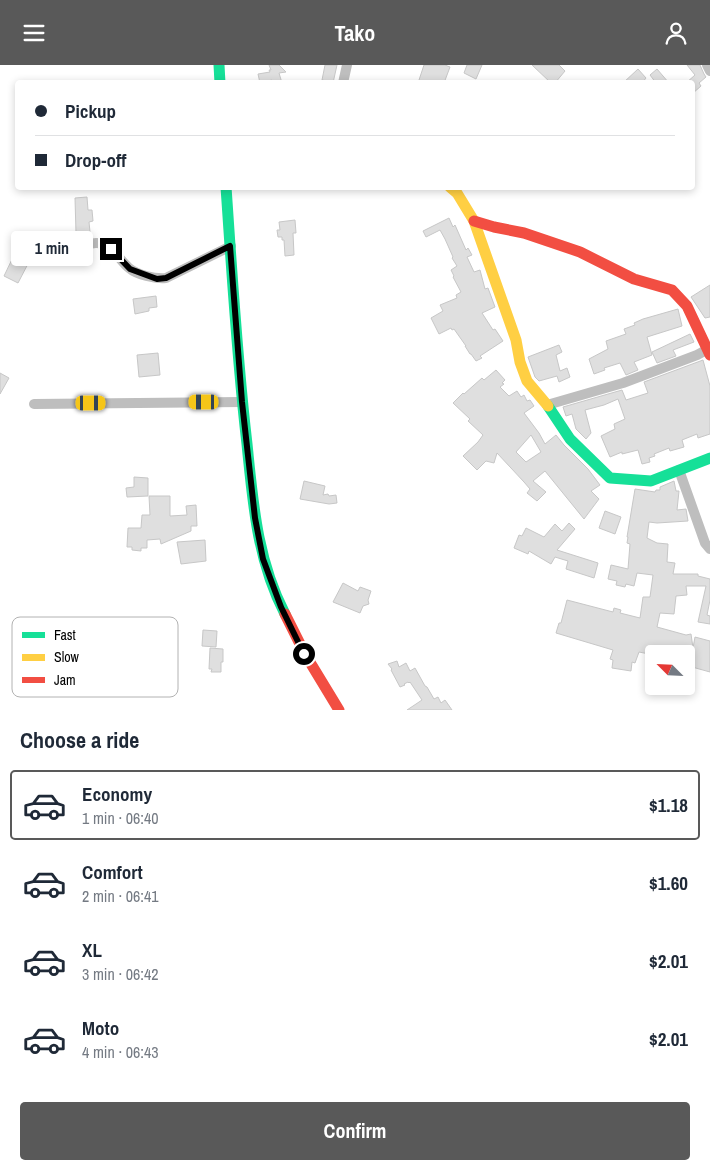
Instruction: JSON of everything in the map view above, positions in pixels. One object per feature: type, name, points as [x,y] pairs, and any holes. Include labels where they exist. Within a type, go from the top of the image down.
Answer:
[{"type":"main road","points":[[218,65],[220,80]]},
{"type":"main road","points":[[226,190],[242,402],[255,518],[263,559],[281,607],[304,654],[339,710]]},
{"type":"main road","points":[[454,190],[474,221],[516,340],[520,361],[527,381],[547,405],[570,439],[610,478],[651,481],[710,458]]},
{"type":"main road","points":[[474,221],[524,233],[580,252],[634,279],[672,290],[686,306],[709,351]]},
{"type":"street","points":[[344,80],[347,65]]},
{"type":"street","points":[[707,65],[710,71]]},
{"type":"street","points":[[58,255],[93,243],[104,244],[130,269],[157,279],[166,278],[230,246]]},
{"type":"street","points":[[547,405],[623,383],[709,351]]},
{"type":"street","points":[[34,404],[242,402]]},
{"type":"street","points":[[679,470],[706,543],[710,549]]},
{"type":"building","points":[[269,65],[279,65],[286,72],[279,73],[281,80],[259,80],[258,74],[270,72],[269,70],[271,70]]},
{"type":"building","points":[[325,65],[337,65],[334,80],[322,80]]},
{"type":"building","points":[[424,65],[445,65],[450,67],[445,80],[419,80]]},
{"type":"building","points":[[467,65],[482,65],[476,79],[464,73]]},
{"type":"building","points":[[532,65],[559,65],[565,71],[558,80],[548,80]]},
{"type":"building","points":[[687,65],[700,65],[706,77],[699,83],[701,86],[695,91],[695,80],[689,80],[695,75]]},
{"type":"building","points":[[638,69],[646,78],[644,80],[626,80]]},
{"type":"building","points":[[657,69],[666,80],[654,80],[650,75]]},
{"type":"building","points":[[87,197],[88,210],[92,210],[93,221],[89,222],[90,232],[76,233],[75,198]]},
{"type":"building","points":[[449,218],[453,227],[455,225],[466,250],[468,248],[472,255],[467,257],[474,272],[480,270],[485,289],[488,288],[495,307],[482,313],[503,341],[480,356],[482,358],[476,361],[454,329],[452,330],[451,328],[439,334],[431,318],[443,311],[440,305],[457,298],[456,295],[461,292],[451,270],[457,266],[440,230],[426,237],[423,231]]},
{"type":"building","points":[[295,220],[296,233],[293,233],[294,255],[285,256],[284,240],[282,240],[282,237],[278,237],[277,230],[280,230],[279,222]]},
{"type":"building","points":[[16,251],[31,258],[18,283],[4,276]]},
{"type":"building","points":[[710,285],[710,317],[705,318],[691,297]]},
{"type":"building","points":[[156,296],[157,307],[135,314],[133,299]]},
{"type":"building","points":[[678,309],[682,326],[647,337],[652,355],[634,362],[638,370],[626,375],[620,363],[604,368],[605,370],[594,374],[589,359],[608,349],[606,341],[626,334],[624,329],[635,325],[634,323],[643,319]]},
{"type":"building","points":[[690,334],[694,342],[673,350],[676,356],[657,363],[652,352]]},
{"type":"building","points":[[559,345],[562,352],[556,355],[560,371],[567,368],[570,377],[559,382],[557,376],[539,381],[535,377],[528,357]]},
{"type":"building","points":[[158,353],[160,375],[139,377],[137,355]]},
{"type":"building","points":[[703,360],[710,386],[710,434],[698,438],[697,434],[682,440],[684,447],[670,451],[669,448],[654,454],[655,456],[649,458],[650,462],[642,464],[638,450],[622,454],[622,452],[610,457],[601,436],[615,429],[614,424],[625,419],[618,399],[585,410],[591,433],[586,439],[576,429],[572,414],[566,416],[563,407],[622,390],[626,400],[648,393],[644,382]]},
{"type":"building","points":[[496,370],[505,380],[502,383],[504,384],[500,387],[509,396],[517,391],[521,397],[524,395],[527,401],[530,400],[534,406],[524,413],[545,444],[556,435],[588,469],[600,485],[591,491],[599,499],[584,519],[545,471],[533,481],[546,492],[537,501],[527,493],[530,489],[497,453],[494,463],[486,461],[477,470],[463,456],[483,435],[453,403],[482,378],[484,380]],"holes":[[[531,435],[541,452],[526,462],[516,452]]]},
{"type":"building","points":[[0,373],[9,378],[0,394]]},
{"type":"building","points":[[134,477],[148,478],[148,496],[127,497],[126,488],[134,487]]},
{"type":"building","points":[[304,481],[325,486],[323,495],[336,495],[337,503],[329,504],[300,499]]},
{"type":"building","points":[[674,481],[676,491],[679,491],[677,510],[686,509],[688,521],[649,522],[647,538],[657,543],[668,544],[667,562],[675,563],[673,574],[698,574],[698,576],[710,579],[710,600],[707,615],[710,616],[710,624],[698,622],[706,586],[686,586],[687,595],[676,596],[674,614],[660,613],[657,627],[686,635],[691,634],[693,645],[645,645],[645,653],[639,652],[635,663],[632,662],[631,671],[612,668],[613,660],[610,659],[613,650],[556,633],[559,623],[561,623],[567,600],[613,612],[614,608],[621,610],[620,613],[640,618],[643,597],[650,597],[653,575],[637,573],[634,586],[626,584],[625,587],[616,585],[617,581],[608,579],[611,565],[628,569],[630,544],[627,543],[627,537],[635,489],[655,492],[660,490],[660,487]]},
{"type":"building","points":[[149,496],[170,496],[170,516],[187,515],[186,506],[196,505],[197,526],[191,526],[191,531],[161,544],[160,539],[147,540],[147,548],[141,548],[141,551],[132,550],[132,547],[127,547],[128,528],[141,528],[142,515],[150,515]]},
{"type":"building","points":[[605,511],[621,517],[615,534],[599,528]]},
{"type":"building","points":[[569,523],[575,529],[557,550],[598,563],[594,578],[566,569],[568,561],[555,557],[551,564],[529,551],[528,554],[514,548],[519,535],[522,536],[526,528],[544,537],[555,524],[562,531]]},
{"type":"building","points":[[205,540],[206,561],[181,564],[177,542]]},
{"type":"building","points":[[343,583],[358,591],[360,587],[371,591],[368,600],[369,604],[363,606],[360,613],[333,602]]},
{"type":"building","points":[[203,630],[217,631],[216,647],[202,646]]},
{"type":"building","points":[[695,637],[710,641],[710,672],[695,668]]},
{"type":"building","points":[[210,648],[223,649],[221,672],[211,672],[212,669],[209,669]]},
{"type":"building","points":[[397,661],[399,667],[406,663],[410,671],[415,668],[434,699],[438,697],[441,703],[445,700],[452,710],[407,710],[422,700],[410,682],[400,687],[388,664]]},
{"type":"traffic: fast","points":[[219,65],[220,80]]},
{"type":"traffic: fast","points":[[226,190],[240,380],[254,509],[268,573],[285,614]]},
{"type":"traffic: fast","points":[[548,406],[570,439],[610,478],[651,481],[710,458]]},
{"type":"traffic: slow","points":[[454,190],[474,221],[516,340],[520,362],[527,381],[548,406]]},
{"type":"traffic: jam","points":[[474,221],[524,233],[580,252],[634,279],[672,290],[687,306],[710,355]]},
{"type":"traffic: jam","points":[[285,614],[305,654],[339,710]]},
{"type":"route","points":[[111,249],[130,269],[157,279],[166,278],[230,246],[242,402],[255,518],[263,559],[281,607],[304,654]]}]
